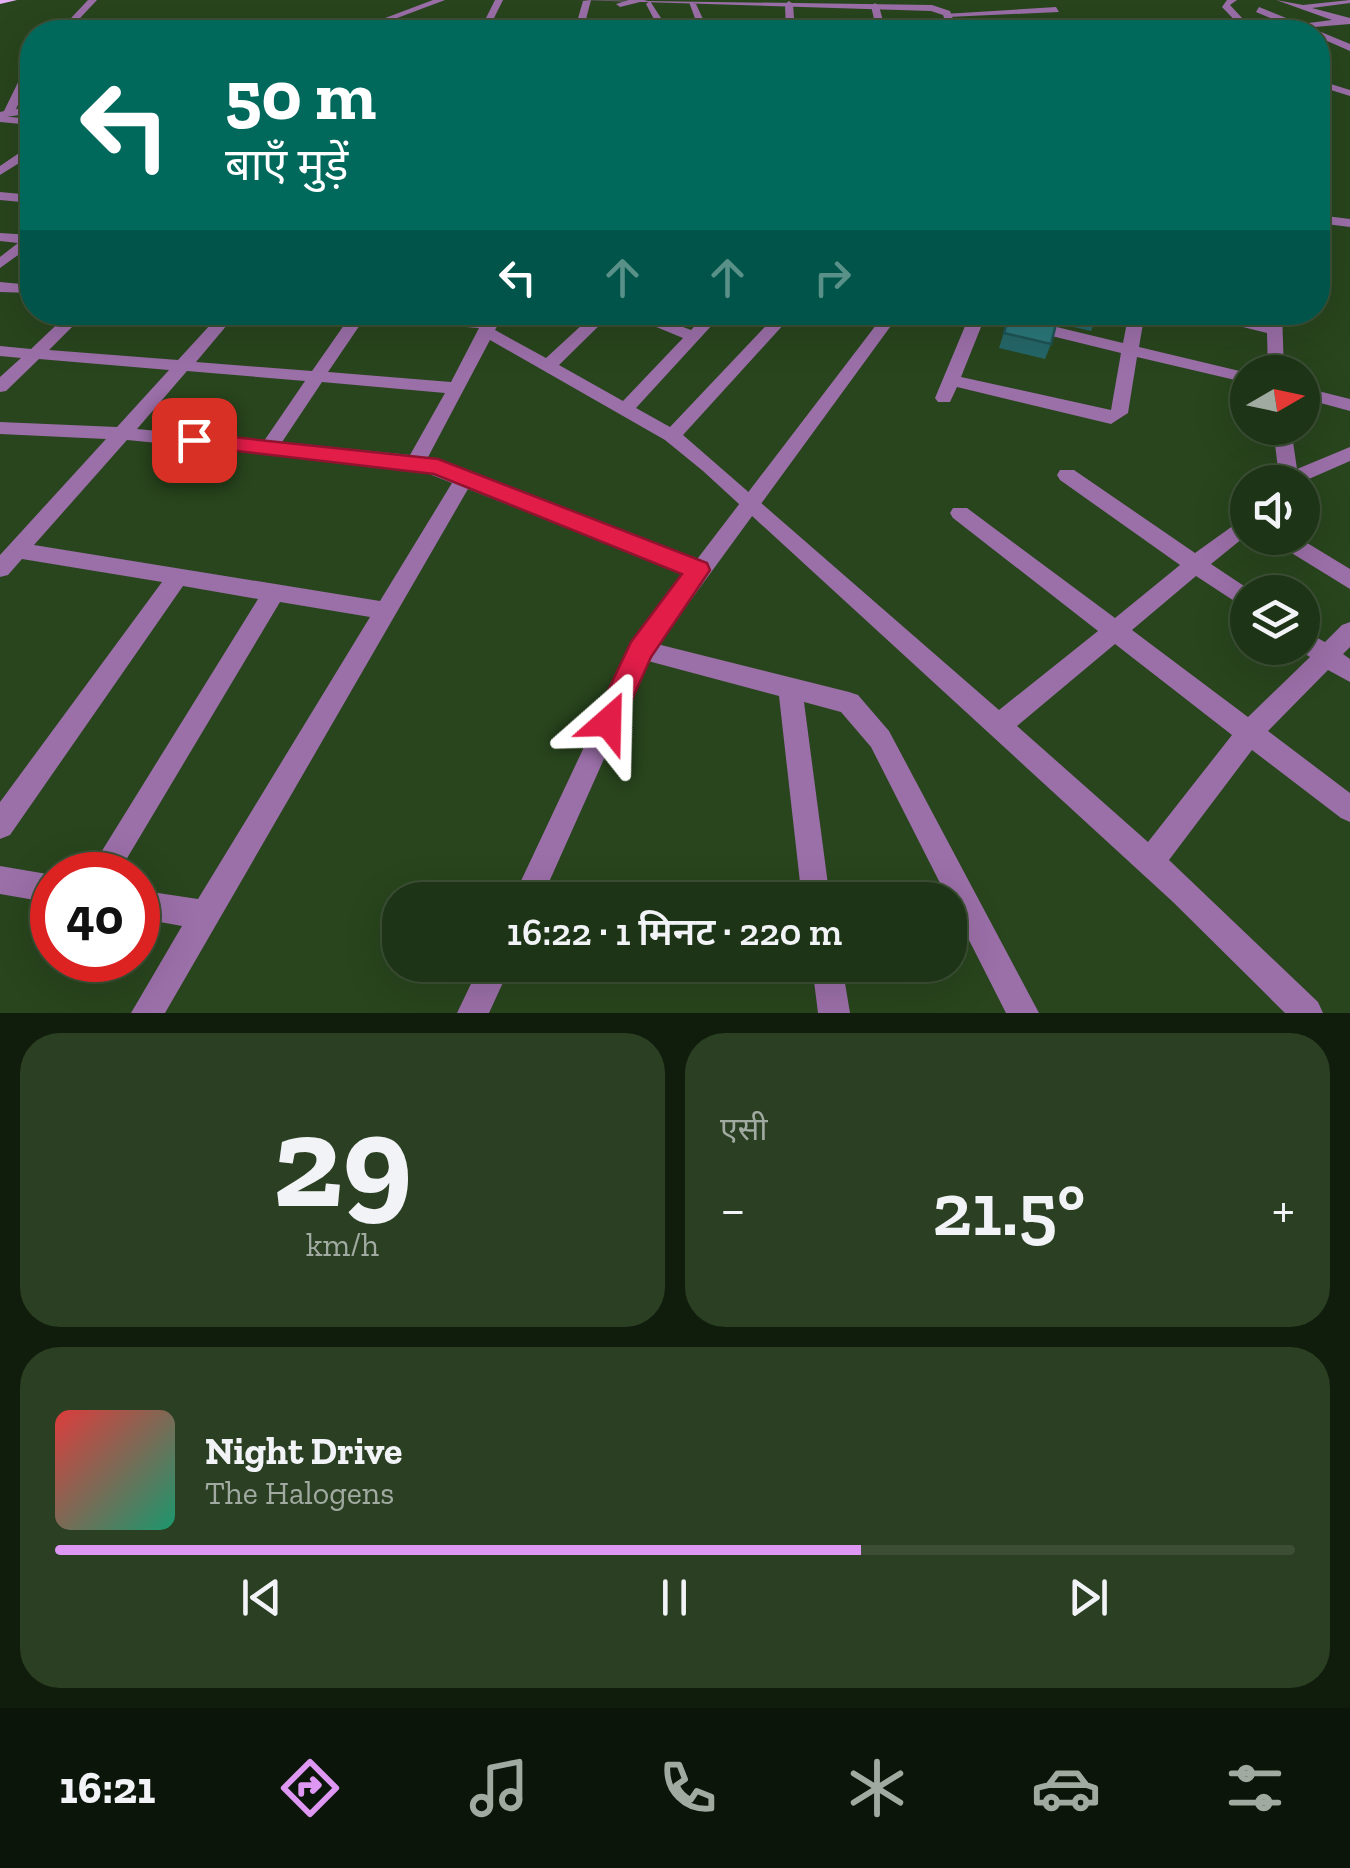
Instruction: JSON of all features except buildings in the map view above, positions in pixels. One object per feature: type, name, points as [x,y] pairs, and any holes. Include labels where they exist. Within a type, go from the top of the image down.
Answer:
[{"type":"main road","points":[[0,1],[12,0]]},
{"type":"street","points":[[73,20],[92,0]]},
{"type":"street","points":[[386,20],[441,0]]},
{"type":"street","points":[[965,1],[989,0],[1018,20]]},
{"type":"street","points":[[1042,0],[1069,20]]},
{"type":"street","points":[[1280,0],[1348,23]]},
{"type":"street","points":[[584,1],[1056,10]]},
{"type":"street","points":[[1227,1],[1244,20]]},
{"type":"street","points":[[1301,7],[1345,2]]},
{"type":"street","points":[[692,4],[699,20]]},
{"type":"street","points":[[789,4],[790,20]]},
{"type":"street","points":[[876,6],[879,20]]},
{"type":"street","points":[[1259,10],[1283,20]]},
{"type":"street","points":[[1330,51],[1350,48]]},
{"type":"street","points":[[1333,51],[1350,58]]},
{"type":"street","points":[[3,116],[20,86]]},
{"type":"street","points":[[0,264],[20,248]]},
{"type":"street","points":[[0,386],[66,325]]},
{"type":"street","points":[[0,569],[220,325]]},
{"type":"street","points":[[269,446],[352,325]]},
{"type":"street","points":[[416,462],[489,325]]},
{"type":"street","points":[[493,325],[547,367],[672,436],[750,501],[1150,862],[1307,1013]]},
{"type":"street","points":[[547,367],[592,325]]},
{"type":"street","points":[[664,325],[695,336]]},
{"type":"street","points":[[624,410],[705,325]]},
{"type":"street","points":[[672,436],[776,325]]},
{"type":"street","points":[[534,882],[640,650],[884,325]]},
{"type":"street","points":[[944,398],[974,325]]},
{"type":"street","points":[[1027,325],[1230,374]]},
{"type":"street","points":[[952,380],[1111,418],[1119,413],[1135,325]]},
{"type":"street","points":[[1274,325],[1275,355]]},
{"type":"street","points":[[0,351],[456,388]]},
{"type":"street","points":[[1320,397],[1350,406]]},
{"type":"street","points":[[0,428],[269,446],[416,462],[698,570]]},
{"type":"street","points":[[1320,466],[1350,453]]},
{"type":"street","points":[[1067,474],[1230,588]]},
{"type":"street","points":[[147,1013],[465,478]]},
{"type":"street","points":[[960,513],[1350,809]]},
{"type":"street","points":[[998,726],[1230,537]]},
{"type":"street","points":[[18,550],[386,611]]},
{"type":"street","points":[[1311,555],[1350,580]]},
{"type":"street","points":[[0,824],[176,579]]},
{"type":"street","points":[[114,852],[273,594]]},
{"type":"street","points":[[1320,644],[1350,632]]},
{"type":"street","points":[[640,650],[848,704],[869,722],[1023,1013]]},
{"type":"street","points":[[1320,652],[1350,672]]},
{"type":"street","points":[[1150,862],[1300,665]]},
{"type":"street","points":[[790,688],[814,882]]},
{"type":"street","points":[[0,880],[30,885]]},
{"type":"street","points":[[160,908],[205,915]]},
{"type":"street","points":[[474,1013],[488,982]]},
{"type":"street","points":[[829,982],[834,1013]]},
{"type":"route","points":[[194,440],[438,467],[698,570],[640,650],[608,722]]}]
